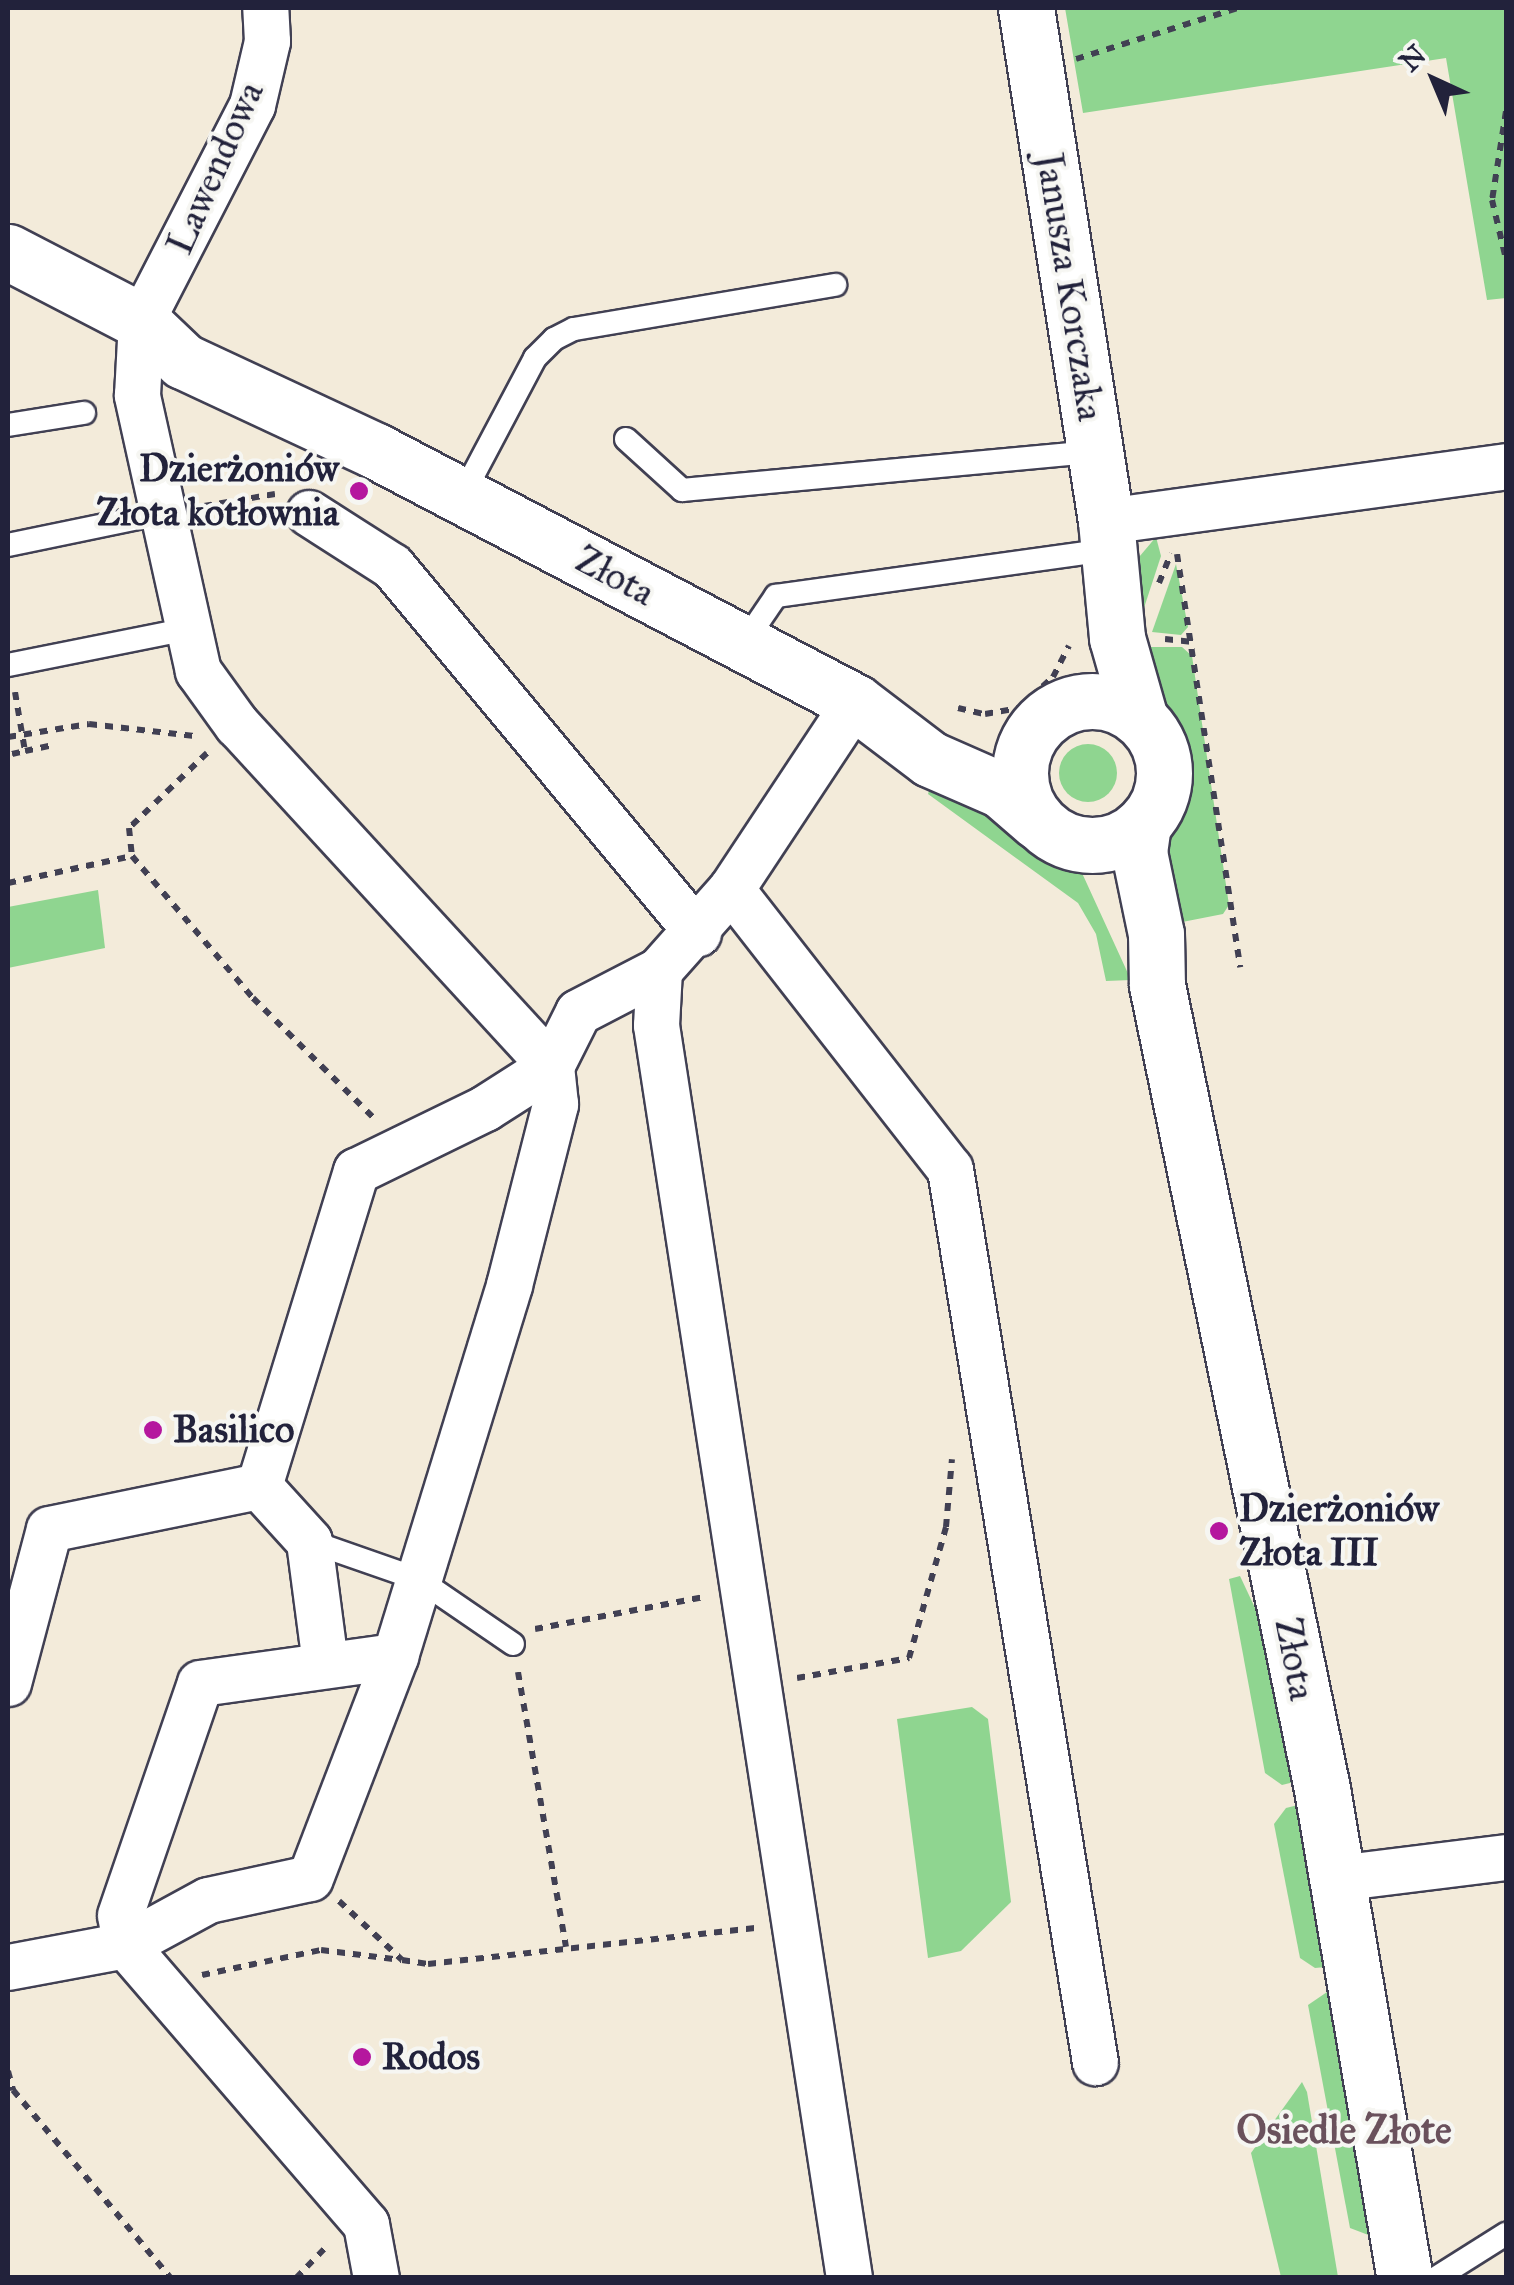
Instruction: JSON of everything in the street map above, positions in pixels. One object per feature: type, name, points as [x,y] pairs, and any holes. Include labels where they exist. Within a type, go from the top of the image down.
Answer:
[{"type":"street","name":"Lawendowa","points":[[140,322],[252,105],[267,41],[265,8]]},
{"type":"street","name":"Janusza Korczaka","points":[[1026,8],[1095,452],[1124,677],[1140,720]]},
{"type":"street","name":"Złota","points":[[8,252],[140,322],[183,360],[376,450],[744,643],[855,702],[930,758],[1001,790],[1084,857],[1157,986]]},
{"type":"street","points":[[8,1967],[125,1946],[208,1900],[310,1878],[395,1656],[555,1104],[551,1066],[229,732],[198,672],[137,395],[140,322]]},
{"type":"street","points":[[1106,546],[1506,466]]},
{"type":"street","points":[[293,503],[392,566],[698,933]]},
{"type":"street","name":"Janusza Korczaka","points":[[1042,722],[1076,683],[1106,546]]},
{"type":"street","points":[[1096,701],[1140,720],[1161,752],[1164,771],[1162,790],[1144,824],[1102,845],[1046,828],[1020,777],[1042,722],[1096,701]]},
{"type":"street","name":"Złota","points":[[855,702],[906,707],[973,738],[1042,722]]},
{"type":"street","points":[[259,1486],[356,1172],[399,1146],[485,1108],[551,1066],[578,1012],[659,970],[698,933],[731,889],[855,702]]},
{"type":"street","name":"Złota","points":[[1144,824],[1139,852],[1156,934],[1157,986],[1338,1878],[1406,2278]]},
{"type":"street","points":[[731,889],[950,1169],[1095,2062]]},
{"type":"street","points":[[659,970],[656,1025],[748,1588],[848,2278]]},
{"type":"street","points":[[259,1486],[309,1541],[324,1662]]},
{"type":"street","points":[[8,1683],[22,1582],[49,1528],[259,1486]]},
{"type":"street","points":[[376,2278],[366,2224],[125,1946],[120,1915],[200,1683],[324,1662],[395,1656]]},
{"type":"street","points":[[1338,1878],[1506,1857]]},
{"type":"lane","points":[[462,496],[535,358],[554,340],[574,329],[835,285]]},
{"type":"lane","points":[[8,425],[84,414]]},
{"type":"lane","points":[[626,439],[682,490],[1095,452]]},
{"type":"lane","points":[[8,545],[163,513]]},
{"type":"lane","points":[[744,643],[776,596],[1106,546]]},
{"type":"lane","points":[[8,665],[188,629]]},
{"type":"lane","points":[[309,1541],[418,1579],[513,1644]]},
{"type":"lane","points":[[1436,2278],[1506,2234]]},
{"type":"path","points":[[1036,70],[1238,8]]},
{"type":"path","points":[[1506,111],[1492,200],[1506,258]]},
{"type":"path","points":[[163,513],[293,503]]},
{"type":"path","points":[[1171,553],[1180,554],[1240,967]]},
{"type":"path","points":[[958,708],[985,714],[1019,708],[1053,677],[1072,635]]},
{"type":"path","points":[[8,665],[25,751]]},
{"type":"path","points":[[8,737],[89,724],[229,732]]},
{"type":"path","points":[[229,732],[129,828],[132,856],[253,998],[399,1146]]},
{"type":"path","points":[[12,754],[53,745]]},
{"type":"path","points":[[8,883],[132,856]]},
{"type":"path","points":[[762,1685],[909,1658],[946,1527],[954,1439]]},
{"type":"path","points":[[566,1947],[513,1644],[520,1632],[748,1588]]},
{"type":"path","points":[[310,1878],[402,1960]]},
{"type":"path","points":[[159,1985],[321,1950],[428,1964],[798,1923]]},
{"type":"path","points":[[8,2071],[13,2090],[172,2278]]},
{"type":"path","points":[[296,2278],[310,2263]]},
{"type":"green space","points":[[1065,8],[1506,8],[1506,298],[1487,300],[1446,58],[1083,113]]},
{"type":"green space","points":[[1156,537],[1161,556],[1140,620],[1134,563]]},
{"type":"green space","points":[[1176,564],[1188,627],[1181,635],[1152,632]]},
{"type":"green space","points":[[1148,647],[1182,647],[1192,656],[1229,905],[1223,914],[1167,925],[1154,832],[1168,807],[1176,770]]},
{"type":"green space","points":[[1088,744],[1108,753],[1117,773],[1108,793],[1088,802],[1068,793],[1059,773],[1068,753]]},
{"type":"green space","points":[[934,775],[1082,873],[1131,980],[1106,981],[1096,934],[1078,903],[928,794]]},
{"type":"green space","points":[[98,890],[105,948],[8,968],[8,907]]},
{"type":"green space","points":[[1240,1576],[1270,1640],[1298,1781],[1282,1785],[1265,1773],[1229,1579]]},
{"type":"green space","points":[[972,1707],[988,1719],[1011,1902],[961,1951],[928,1958],[897,1719]]},
{"type":"green space","points":[[1302,1804],[1336,1966],[1315,1968],[1300,1958],[1274,1824],[1286,1808]]},
{"type":"green space","points":[[1330,1990],[1371,2236],[1350,2228],[1308,2005]]},
{"type":"green space","points":[[1302,2082],[1307,2092],[1338,2277],[1281,2277],[1251,2153]]},
{"type":"place","name":"Dzierżoniów Złota kotłownia","points":[[359,491]]},
{"type":"place","name":"Basilico","points":[[153,1430]]},
{"type":"place","name":"Dzierżoniów Złota III","points":[[1219,1531]]},
{"type":"place","name":"Rodos","points":[[362,2057]]},
{"type":"district","name":"Osiedle Złote","points":[[1344,2130]]}]
